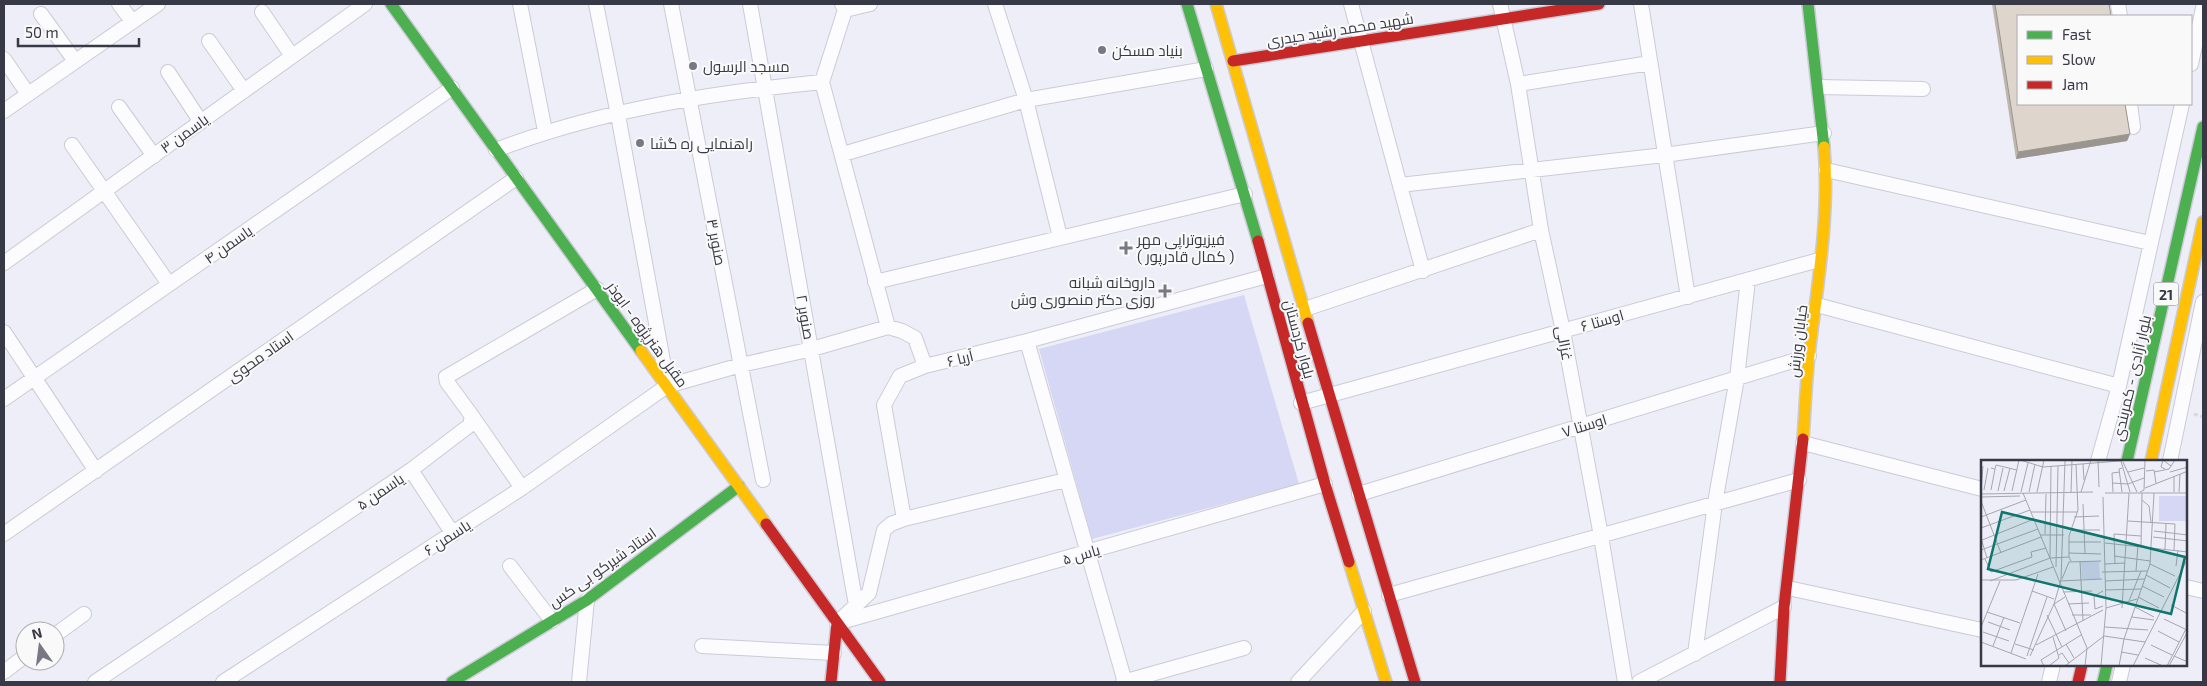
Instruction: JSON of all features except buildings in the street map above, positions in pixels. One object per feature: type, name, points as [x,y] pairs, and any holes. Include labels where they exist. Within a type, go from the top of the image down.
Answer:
[{"type":"street","points":[[120,4],[132,21]]},
{"type":"street","points":[[4,111],[158,4]]},
{"type":"street","name":"یاسمن ۳","points":[[4,263],[365,4]]},
{"type":"street","name":"مقبل هنرپژوه - ابوذر","points":[[391,4],[880,682]]},
{"type":"street","points":[[520,4],[545,131]]},
{"type":"street","points":[[596,4],[667,386]]},
{"type":"street","name":"صنوبر ۳","points":[[671,4],[763,480]]},
{"type":"street","name":"صنوبر ۲","points":[[750,4],[856,605]]},
{"type":"street","points":[[870,4],[844,7],[822,82],[874,282],[888,327],[902,331],[915,338],[924,366]]},
{"type":"street","points":[[996,4],[1026,100],[1060,238]]},
{"type":"street","name":"بلوار کردستان","points":[[1187,4],[1245,194],[1301,404],[1386,682]]},
{"type":"street","name":"بلوار کردستان","points":[[1216,4],[1234,61],[1329,396],[1415,682]]},
{"type":"street","points":[[1351,4],[1423,271]]},
{"type":"street","name":"غزالی","points":[[1500,4],[1518,84],[1530,170],[1563,331],[1601,536],[1625,682]]},
{"type":"street","name":"شهید محمد رشید حیدری","points":[[1234,61],[1599,4]]},
{"type":"street","points":[[1641,4],[1688,297]]},
{"type":"street","name":"خیابان ورزش","points":[[1780,682],[1784,607],[1788,588],[1803,443],[1809,356],[1817,305],[1818,260],[1826,170],[1824,133],[1808,4]]},
{"type":"street","points":[[2192,59],[2203,8]]},
{"type":"street","points":[[262,12],[292,56]]},
{"type":"street","points":[[41,14],[75,61]]},
{"type":"street","points":[[209,41],[244,91]]},
{"type":"street","points":[[4,59],[28,94]]},
{"type":"street","points":[[1518,84],[1650,63]]},
{"type":"street","points":[[842,154],[1026,100],[1206,69]]},
{"type":"street","points":[[168,72],[201,122]]},
{"type":"street","points":[[496,150],[545,131],[688,98],[822,82]]},
{"type":"street","points":[[1819,87],[1923,89]]},
{"type":"street","name":"یاسمن ۴","points":[[4,399],[452,88]]},
{"type":"street","points":[[2130,105],[2133,127]]},
{"type":"street","points":[[2098,460],[2119,386],[2182,105]]},
{"type":"street","points":[[119,107],[154,156]]},
{"type":"street","name":"بلوار آزادی - کمربندی","points":[[2127,460],[2203,127]]},
{"type":"street","points":[[1400,185],[1664,155],[1824,133]]},
{"type":"street","points":[[72,145],[169,284]]},
{"type":"street","points":[[1826,170],[2150,243]]},
{"type":"street","name":"استاد محوی","points":[[4,534],[516,178]]},
{"type":"street","points":[[874,282],[1245,194]]},
{"type":"street","name":"21","points":[[2151,460],[2203,222]]},
{"type":"street","points":[[1305,310],[1541,230]]},
{"type":"street","name":"اوستا ۶","points":[[1301,404],[1818,260]]},
{"type":"street","name":"آریا ۶","points":[[904,519],[884,405],[900,376],[924,366],[1027,341],[1267,276]]},
{"type":"street","points":[[1695,654],[1715,504],[1737,378],[1748,280]]},
{"type":"street","points":[[522,488],[447,382],[446,377],[597,289]]},
{"type":"street","points":[[2170,460],[2203,302]]},
{"type":"street","points":[[1817,305],[2119,386]]},
{"type":"street","name":"یاسمن ۶","points":[[223,682],[522,488],[667,386],[741,365],[812,349],[888,327]]},
{"type":"street","points":[[4,332],[96,471]]},
{"type":"street","points":[[1027,341],[1124,682],[1244,648]]},
{"type":"street","name":"اوستا ۷","points":[[1359,494],[1809,356]]},
{"type":"street","name":"یاسمن ۵","points":[[94,682],[411,470],[470,425],[472,416]]},
{"type":"street","points":[[1803,443],[1981,489]]},
{"type":"street","points":[[411,470],[453,534]]},
{"type":"street","points":[[831,682],[837,622],[869,593],[884,530],[890,524],[1066,480]]},
{"type":"street","points":[[1389,595],[1798,480]]},
{"type":"street","name":"یاس ۵","points":[[837,622],[1325,484]]},
{"type":"street","name":"استاد شیرکو بی کس","points":[[452,682],[587,600],[739,486]]},
{"type":"street","points":[[510,566],[552,621]]},
{"type":"street","points":[[2187,587],[2203,591]]},
{"type":"street","points":[[1788,588],[1981,630]]},
{"type":"street","points":[[579,682],[587,600]]},
{"type":"street","points":[[1640,682],[1784,607]]},
{"type":"street","points":[[1298,682],[1364,611]]},
{"type":"street","points":[[65,628],[84,614]]},
{"type":"street","points":[[702,646],[834,653]]},
{"type":"street","points":[[4,672],[15,664]]},
{"type":"street","points":[[2049,682],[2053,666]]},
{"type":"street","points":[[2078,682],[2082,666]]},
{"type":"street","points":[[2103,682],[2107,666]]},
{"type":"street","points":[[2119,682],[2123,666]]},
{"type":"shaded area","points":[[1244,295],[1299,484],[1092,539],[1039,349]]},
{"type":"traffic: fast","points":[[391,4],[641,351]]},
{"type":"traffic: fast","points":[[1187,4],[1258,241]]},
{"type":"traffic: fast","points":[[1808,4],[1824,147]]},
{"type":"traffic: fast","points":[[2127,460],[2203,127]]},
{"type":"traffic: fast","points":[[452,682],[587,600],[739,486]]},
{"type":"traffic: fast","points":[[2103,682],[2107,666]]},
{"type":"traffic: slow","points":[[1216,4],[1308,323]]},
{"type":"traffic: slow","points":[[1803,439],[1808,366],[1824,225],[1824,147]]},
{"type":"traffic: slow","points":[[2151,460],[2203,222]]},
{"type":"traffic: slow","points":[[641,351],[766,524]]},
{"type":"traffic: slow","points":[[1349,562],[1386,682]]},
{"type":"traffic: jam","points":[[1233,61],[1599,4]]},
{"type":"traffic: jam","points":[[1258,241],[1325,484],[1349,562]]},
{"type":"traffic: jam","points":[[1308,323],[1415,682]]},
{"type":"traffic: jam","points":[[1780,682],[1784,607],[1803,439]]},
{"type":"traffic: jam","points":[[766,524],[880,682]]},
{"type":"traffic: jam","points":[[831,682],[837,623]]},
{"type":"traffic: jam","points":[[2078,682],[2082,666]]},
{"type":"place","name":"بنیاد مسکن","points":[[1102,50]]},
{"type":"place","name":"مسجد الرسول","points":[[693,66]]},
{"type":"place","name":"راهنمایی ره گشا","points":[[640,143]]},
{"type":"place","name":"فیزیوتراپی مهر ( کمال قادرپور )","points":[[1126,248]]},
{"type":"place","name":"داروخانه شبانه روزی دکتر منصوری وش","points":[[1165,291]]}]
